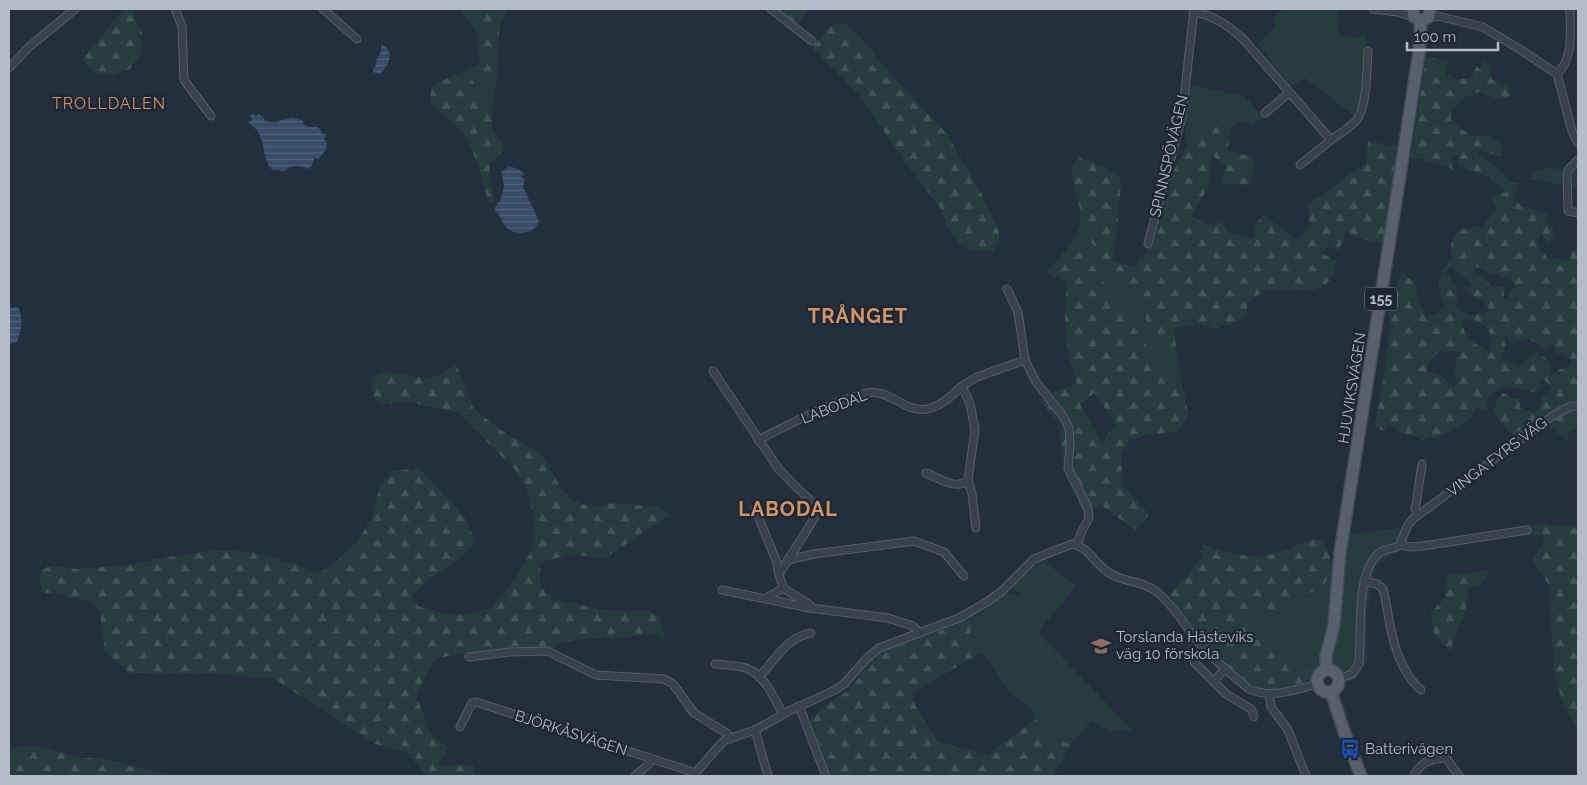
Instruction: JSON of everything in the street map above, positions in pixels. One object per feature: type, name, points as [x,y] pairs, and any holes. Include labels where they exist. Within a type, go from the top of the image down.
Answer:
[{"type":"main road","name":"HJUVIKSVÄGEN","points":[[1317,684],[1319,675],[1326,670],[1326,656],[1334,625],[1340,553],[1425,14]]},
{"type":"main road","points":[[1317,684],[1322,691],[1331,692],[1337,687],[1338,679],[1335,673],[1326,670]]},
{"type":"main road","points":[[1331,692],[1361,776]]},
{"type":"street","points":[[9,68],[29,47],[75,9]]},
{"type":"street","points":[[175,9],[182,26],[184,39],[184,80],[212,116]]},
{"type":"street","points":[[323,9],[357,39]]},
{"type":"street","points":[[771,9],[812,40]]},
{"type":"street","points":[[1373,9],[1425,14],[1484,26],[1511,43],[1557,74],[1572,131],[1578,143]]},
{"type":"street","points":[[1397,12],[1405,9]]},
{"type":"street","points":[[1557,74],[1564,67],[1568,54],[1570,9]]},
{"type":"street","points":[[1194,10],[1210,16],[1231,28],[1244,40],[1331,140]]},
{"type":"street","name":"SPINNSPÖVÄGEN","points":[[1148,244],[1182,117],[1194,10]]},
{"type":"street","points":[[1300,166],[1356,120],[1360,114],[1364,96],[1368,51]]},
{"type":"street","points":[[1265,113],[1289,93]]},
{"type":"street","points":[[1578,160],[1569,169],[1567,174],[1568,211],[1578,213]]},
{"type":"street","points":[[1007,289],[1018,312],[1025,360],[1036,382],[1063,416],[1068,428],[1070,445],[1068,468],[1090,514],[1077,545]]},
{"type":"street","points":[[976,528],[972,494],[968,480],[975,429],[970,404],[962,386],[977,376],[1025,360]]},
{"type":"street","points":[[713,370],[758,440],[787,478],[819,508],[819,511],[779,574]]},
{"type":"street","name":"LABODAL","points":[[758,440],[817,411],[867,393],[879,392],[907,407],[924,410],[931,409],[941,403],[962,386]]},
{"type":"street","name":"VINGA FYRS VÄG","points":[[1401,544],[1408,525],[1418,515],[1551,417],[1578,406]]},
{"type":"street","points":[[1418,515],[1416,505],[1422,464]]},
{"type":"street","points":[[926,473],[958,485],[966,483],[968,480]]},
{"type":"street","points":[[755,509],[776,560],[784,588],[810,605],[810,608]]},
{"type":"street","points":[[1338,679],[1352,674],[1358,663],[1364,581],[1378,554],[1398,547],[1401,544],[1410,547],[1423,546],[1527,530]]},
{"type":"street","points":[[788,560],[814,554],[914,540],[944,552],[964,576]]},
{"type":"street","points":[[694,775],[716,748],[730,738],[756,730],[799,706],[827,695],[844,684],[867,658],[879,648],[959,618],[1002,591],[1028,563],[1038,556],[1069,545],[1077,545],[1084,548],[1112,575],[1124,580],[1145,584],[1155,590],[1167,602],[1198,642],[1249,689],[1259,694],[1269,694],[1317,684]]},
{"type":"street","points":[[1364,581],[1377,584],[1384,589],[1389,622],[1397,650],[1410,678],[1421,690]]},
{"type":"street","points":[[765,599],[784,588]]},
{"type":"street","points":[[722,590],[810,608],[888,618],[913,626],[920,633]]},
{"type":"street","points":[[759,677],[792,640],[802,634],[811,633]]},
{"type":"street","points":[[469,657],[510,652],[548,651],[596,675],[664,679],[673,684],[694,713],[728,734],[730,738]]},
{"type":"street","points":[[1194,662],[1231,697],[1251,709],[1254,717]]},
{"type":"street","points":[[715,664],[745,668],[759,677],[783,714]]},
{"type":"street","points":[[1214,682],[1225,668]]},
{"type":"street","points":[[1269,694],[1271,707],[1288,730],[1306,776]]},
{"type":"street","name":"BJÖRKÅSVÄGEN","points":[[460,727],[472,703],[476,702],[680,767],[694,775]]},
{"type":"street","points":[[799,706],[826,776]]},
{"type":"street","points":[[756,730],[768,776]]},
{"type":"street","points":[[1414,776],[1418,768],[1426,762],[1439,758],[1446,758],[1459,776]]},
{"type":"street","points":[[635,776],[649,764],[651,759]]},
{"type":"green space","points":[[124,9],[134,9],[133,15],[142,32],[141,53],[130,69],[114,74],[95,74],[83,59]]},
{"type":"green space","points":[[460,9],[507,9],[500,25],[496,89],[480,64],[477,31]]},
{"type":"green space","points":[[775,9],[808,9],[797,25]]},
{"type":"green space","points":[[1282,9],[1338,9],[1338,31],[1343,36],[1366,37],[1364,90],[1360,109],[1356,117],[1305,78],[1290,86],[1258,44],[1275,27],[1273,20]]},
{"type":"green space","points":[[845,23],[868,45],[886,69],[947,134],[980,191],[999,232],[999,241],[993,251],[973,251],[962,247],[948,229],[939,206],[910,169],[860,96],[812,48],[831,26]]},
{"type":"green space","points":[[1426,57],[1448,60],[1445,68],[1446,74],[1459,79],[1472,77],[1476,67],[1480,69],[1484,61],[1492,67],[1491,79],[1509,87],[1510,96],[1500,100],[1478,92],[1464,98],[1451,111],[1451,120],[1469,134],[1478,136],[1490,135],[1501,145],[1503,156],[1497,156],[1481,150],[1477,153],[1492,163],[1511,182],[1518,184],[1514,199],[1522,206],[1548,215],[1546,221],[1553,229],[1555,238],[1547,242],[1540,233],[1538,243],[1548,259],[1570,260],[1572,250],[1578,251],[1578,427],[1570,429],[1567,440],[1543,422],[1520,436],[1507,431],[1494,412],[1497,400],[1503,393],[1512,398],[1519,399],[1520,408],[1537,413],[1543,396],[1551,389],[1545,380],[1538,381],[1542,387],[1537,392],[1512,387],[1496,391],[1488,396],[1487,411],[1478,407],[1468,421],[1443,435],[1423,440],[1400,432],[1389,424],[1384,431],[1375,428],[1387,355],[1390,326],[1389,314],[1395,288],[1402,273],[1415,283],[1418,302],[1427,315],[1436,315],[1445,307],[1439,288],[1443,270],[1452,259],[1451,243],[1459,230],[1483,226],[1497,208],[1490,196],[1507,192],[1491,178],[1459,166],[1458,156],[1452,155],[1453,170],[1447,166],[1411,157]],"holes":[[[1451,266],[1470,282],[1472,285],[1470,287],[1464,286],[1462,288],[1463,291],[1475,296],[1489,308],[1488,311],[1471,316],[1456,308],[1457,288],[1446,272],[1448,267]],[[1477,267],[1486,270],[1490,275],[1498,274],[1514,283],[1515,286],[1507,298],[1504,298],[1504,286],[1492,287],[1484,277],[1472,270]],[[1463,320],[1475,320],[1485,327],[1491,339],[1490,352],[1470,340],[1464,331]],[[1507,334],[1512,345],[1526,339],[1535,342],[1542,349],[1554,346],[1556,353],[1564,354],[1572,363],[1568,368],[1560,369],[1551,375],[1548,361],[1535,353],[1530,355],[1520,367],[1501,359],[1506,345],[1503,338]],[[1455,351],[1460,354],[1457,357],[1455,374],[1458,384],[1455,388],[1441,376],[1429,373],[1427,370],[1429,362],[1437,353]]]},
{"type":"green space","points":[[480,64],[496,89],[491,111],[466,70]]},
{"type":"green space","points":[[466,70],[491,111],[493,130],[505,149],[489,165],[494,202],[488,202],[479,167],[466,136],[431,103],[431,86]]},
{"type":"green space","points":[[1189,85],[1245,96],[1262,118],[1252,125],[1241,121],[1231,128],[1216,121],[1194,130],[1186,139]]},
{"type":"green space","points":[[1216,121],[1231,128],[1228,150],[1254,158],[1251,185],[1222,184],[1226,165],[1211,155],[1208,187],[1191,217],[1214,226],[1222,220],[1228,232],[1254,239],[1256,223],[1264,215],[1296,240],[1305,232],[1309,225],[1307,204],[1367,163],[1368,141],[1398,147],[1386,244],[1357,238],[1346,232],[1339,250],[1326,246],[1323,254],[1336,261],[1332,276],[1327,283],[1320,287],[1304,290],[1278,289],[1264,292],[1247,303],[1247,316],[1238,322],[1215,328],[1197,325],[1174,327],[1178,365],[1080,226],[1080,210],[1071,172],[1075,161],[1079,157],[1107,167],[1121,179],[1118,221],[1112,260],[1136,268],[1139,258],[1146,254],[1156,236],[1166,190],[1187,146],[1186,139],[1194,130]]},
{"type":"green space","points":[[1549,168],[1578,172],[1577,187],[1529,179],[1532,171]]},
{"type":"green space","points":[[1080,226],[1178,365],[1186,403],[1075,239]]},
{"type":"green space","points":[[1075,239],[1186,403],[1189,416],[1177,432],[1147,435],[1129,440],[1121,456],[1123,487],[1149,514],[1136,530],[1100,505],[1085,515],[1066,478],[1058,422],[1038,399],[1077,383],[1068,355],[1065,318],[1067,282],[1046,273]],"holes":[[[1094,393],[1116,423],[1102,443],[1080,405]]]},
{"type":"green space","points":[[456,365],[462,376],[473,408],[501,430],[541,454],[570,499],[590,507],[614,503],[658,507],[670,515],[605,558],[570,555],[540,562],[540,585],[553,599],[609,611],[649,611],[659,616],[664,637],[657,634],[585,638],[563,642],[550,650],[452,655],[436,659],[429,668],[417,697],[430,734],[448,748],[438,765],[473,765],[477,776],[427,776],[407,753],[375,744],[274,679],[216,674],[130,673],[105,651],[100,612],[91,601],[43,592],[39,581],[42,569],[52,566],[77,569],[130,565],[155,559],[218,550],[251,552],[302,566],[316,572],[326,570],[356,543],[371,520],[380,487],[390,472],[419,468],[466,519],[475,542],[458,560],[430,578],[412,595],[418,606],[454,616],[490,609],[516,578],[532,549],[535,523],[527,489],[516,471],[459,413],[410,402],[381,404],[374,399],[371,377],[385,372],[425,378],[440,375]]},
{"type":"green space","points":[[1535,524],[1578,526],[1578,730],[1563,705],[1554,672],[1549,585],[1532,559],[1545,540],[1542,535],[1516,536],[1515,529]]},
{"type":"green space","points":[[1400,527],[1407,541],[1375,567],[1367,612],[1367,660],[1361,673],[1349,684],[1347,671],[1341,671],[1335,666],[1318,671],[1312,678],[1309,668],[1264,646],[1252,628],[1254,615],[1261,609],[1278,609],[1311,594],[1334,567],[1339,532],[1356,534]]},
{"type":"green space","points":[[1309,540],[1323,540],[1334,567],[1325,583],[1299,601],[1278,609],[1261,609],[1254,615],[1252,628],[1264,646],[1309,668],[1312,678],[1293,686],[1279,689],[1260,688],[1234,672],[1207,646],[1188,623],[1169,594],[1204,555],[1200,552],[1203,545],[1241,555],[1261,556],[1284,551]]},
{"type":"green space","points":[[1042,560],[1077,586],[1038,632],[1132,730],[1110,732],[1092,721],[1070,745],[1052,737],[1036,719],[1032,708],[1010,694],[970,634],[976,618],[1005,593],[1020,596],[1021,593],[1016,592],[1012,588],[1016,582]]},
{"type":"green space","points":[[1490,571],[1480,585],[1469,587],[1466,610],[1450,651],[1434,634],[1431,612],[1445,598],[1448,574]]},
{"type":"green space","points":[[974,615],[976,618],[970,634],[982,652],[912,693],[915,705],[938,742],[988,755],[1036,719],[1052,737],[1070,745],[1053,776],[833,776],[809,721],[825,705],[848,691],[872,658],[884,651],[956,625]]},
{"type":"green space","points":[[33,746],[84,758],[100,758],[172,776],[9,776],[9,748]]},
{"type":"water","points":[[381,45],[386,47],[390,58],[380,74],[373,72],[373,68],[376,66]]},
{"type":"water","points":[[253,114],[256,117],[258,114],[265,121],[269,122],[294,118],[303,121],[303,124],[309,127],[318,127],[321,133],[326,135],[324,139],[327,144],[326,150],[318,159],[315,158],[310,169],[296,166],[285,171],[272,170],[268,164],[258,132],[248,123],[253,119],[250,116]]},
{"type":"water","points":[[509,166],[520,170],[524,174],[521,178],[525,179],[523,187],[539,221],[534,229],[525,233],[515,232],[506,227],[495,210],[497,203],[500,202],[504,186],[501,172]]},
{"type":"water","points":[[9,306],[12,308],[18,307],[21,329],[17,342],[9,344]]},
{"type":"place","name":"Torslanda Hästeviks väg 10 förskola","points":[[1101,646]]},
{"type":"place","name":"Batterivägen","points":[[1350,749]]},
{"type":"district","name":"TROLLDALEN","points":[[109,103]]},
{"type":"district","name":"TRÅNGET","points":[[858,316]]},
{"type":"district","name":"LABODAL","points":[[788,509]]}]
